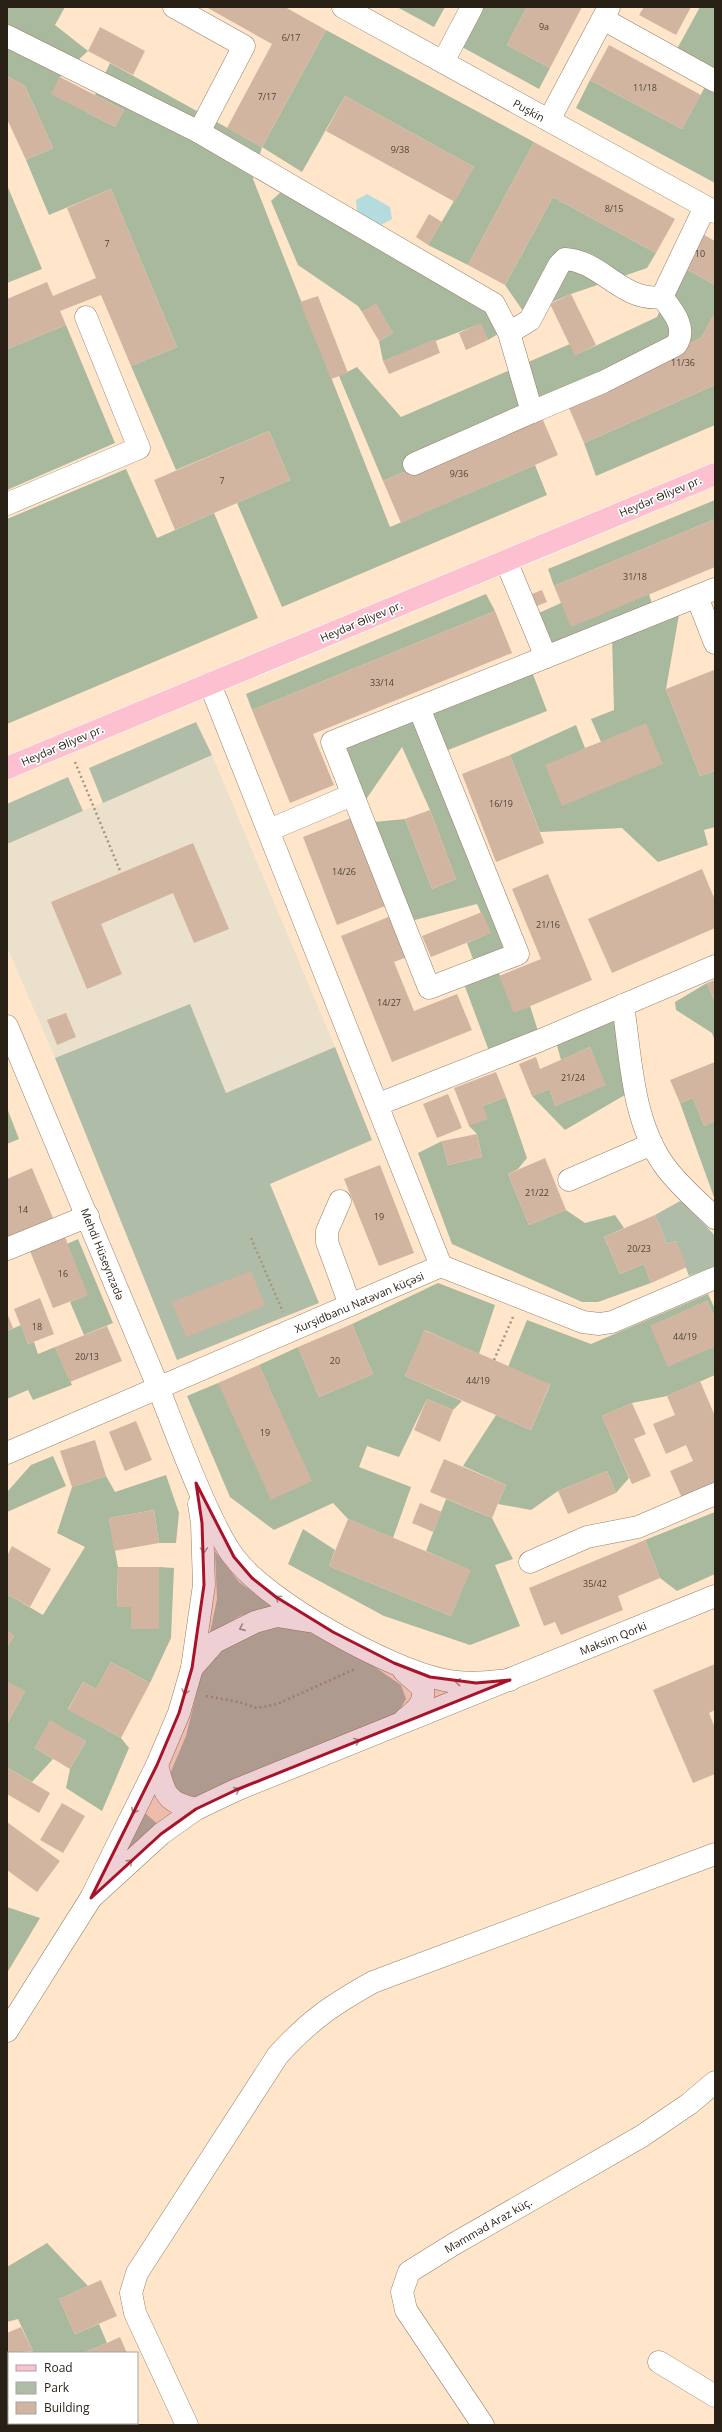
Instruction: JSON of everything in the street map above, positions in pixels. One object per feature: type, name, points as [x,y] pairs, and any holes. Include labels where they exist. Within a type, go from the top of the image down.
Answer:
[{"type":"main road","name":"Heydər Əliyev pr.","points":[[7,768],[715,474]]},
{"type":"street","points":[[174,7],[244,46],[199,132]]},
{"type":"street","name":"Puşkin","points":[[343,7],[710,209]]},
{"type":"street","points":[[443,62],[472,7]]},
{"type":"street","points":[[549,120],[606,13],[715,80]]},
{"type":"street","points":[[7,36],[199,132],[494,304],[509,333],[532,412]]},
{"type":"street","points":[[662,297],[710,209]]},
{"type":"street","points":[[509,333],[530,320],[559,265],[565,259],[573,260],[598,272],[632,294],[642,297],[662,297]]},
{"type":"street","points":[[414,464],[603,382],[676,345],[680,336],[678,320],[662,297]]},
{"type":"street","points":[[7,504],[140,448],[86,317]]},
{"type":"street","points":[[506,561],[546,657]]},
{"type":"street","points":[[420,708],[518,954],[429,988],[332,742],[706,593],[715,643]]},
{"type":"street","points":[[210,684],[379,1104],[441,1266],[583,1322],[599,1324],[612,1322],[715,1278]]},
{"type":"street","points":[[269,830],[352,795]]},
{"type":"street","points":[[379,1104],[623,1006],[715,966]]},
{"type":"street","points":[[623,1006],[635,1089],[652,1144],[676,1180],[715,1218]]},
{"type":"street","name":"Mehdi Hüseynzadə","points":[[7,1026],[88,1216],[196,1483]]},
{"type":"street","points":[[569,1180],[652,1144]]},
{"type":"street","points":[[340,1201],[327,1231],[327,1242],[350,1306]]},
{"type":"street","points":[[7,1249],[88,1216]]},
{"type":"street","name":"Xurşidbanu Natəvan küçəsi","points":[[7,1453],[441,1266]]},
{"type":"street","points":[[196,1483],[234,1557],[252,1578],[276,1597],[333,1632]]},
{"type":"street","points":[[8,2028],[91,1898],[157,1765],[179,1713],[192,1668],[204,1585],[202,1523],[196,1483]]},
{"type":"street","points":[[530,1562],[586,1536],[638,1527],[715,1494]]},
{"type":"street","name":"Maksim Qorki","points":[[394,1727],[715,1596]]},
{"type":"street","points":[[192,1668],[214,1642],[254,1622],[277,1616],[304,1620],[333,1632],[394,1663],[444,1680],[476,1683],[510,1680]]},
{"type":"street","points":[[91,1898],[161,1834],[196,1809],[236,1790],[394,1727],[413,1713],[423,1703],[423,1688],[416,1679],[394,1663]]},
{"type":"street","points":[[157,1765],[163,1787],[170,1800],[178,1806],[196,1809]]},
{"type":"street","points":[[187,2425],[135,2313],[130,2293],[137,2273],[278,2055],[304,2026],[335,2003],[373,1982],[715,1854]]},
{"type":"street","name":"Məmməd Araz küç.","points":[[483,2425],[406,2310],[402,2292],[409,2272],[454,2244],[642,2136],[689,2104],[715,2082]]},
{"type":"street","points":[[659,2362],[715,2396]]},
{"type":"path","points":[[67,743],[121,873]]},
{"type":"path","points":[[251,1238],[292,1331]]},
{"type":"path","points":[[494,1360],[522,1298]]},
{"type":"path","points":[[203,1696],[238,1702],[257,1708],[277,1704],[362,1666]]},
{"type":"highlighted area","points":[[196,1483],[234,1557],[252,1578],[276,1597],[333,1632],[394,1663],[430,1677],[476,1683],[510,1680],[236,1790],[196,1809],[161,1834],[91,1898],[157,1765],[179,1713],[192,1668],[204,1585],[202,1523]]},
{"type":"shaded area","points":[[212,755],[335,1047],[226,1093],[190,1004],[55,1058],[7,947],[7,844]]},
{"type":"green space","points":[[7,7],[65,7],[55,25],[88,51],[60,77],[52,94],[115,127],[124,110],[95,95],[110,63],[262,147],[253,179],[390,527],[535,465],[547,495],[282,607],[237,503],[290,480],[269,431],[176,470],[131,366],[177,347],[111,189],[49,215],[26,160],[53,148],[25,86],[7,76]]},
{"type":"green space","points":[[397,7],[445,7],[434,27]]},
{"type":"green space","points":[[483,7],[527,7],[507,45],[550,68],[539,89],[462,47]]},
{"type":"green space","points":[[700,7],[715,7],[715,70],[677,49]]},
{"type":"green space","points":[[326,30],[534,142],[468,265],[428,245],[474,167],[345,96],[302,172],[262,147]]},
{"type":"green space","points":[[590,80],[682,129],[706,85],[715,91],[715,183],[576,108]]},
{"type":"green space","points":[[7,185],[42,269],[7,283]]},
{"type":"green space","points":[[282,191],[485,302],[503,331],[488,340],[480,324],[383,361],[379,341],[393,333],[376,304],[362,312],[358,306],[298,265],[271,201]]},
{"type":"green space","points":[[553,197],[656,253],[647,268],[571,294],[525,314],[505,285]]},
{"type":"green space","points":[[679,265],[715,285],[715,313],[701,338],[540,413],[383,481],[339,376],[357,367],[401,417],[570,344],[576,355],[657,317]]},
{"type":"green space","points":[[66,325],[115,443],[7,490],[7,349]]},
{"type":"green space","points":[[715,385],[715,425],[596,476],[584,443]]},
{"type":"green space","points":[[126,469],[157,538],[214,513],[258,618],[7,724],[7,519]]},
{"type":"green space","points":[[715,500],[715,519],[554,586],[548,569]]},
{"type":"green space","points":[[486,594],[495,611],[252,710],[246,694]]},
{"type":"green space","points":[[649,594],[655,614],[546,657],[530,617],[561,603]]},
{"type":"green space","points":[[680,609],[666,689],[700,776],[715,771],[715,827],[704,830],[708,845],[658,862],[622,828],[540,832],[510,755],[576,725],[585,748],[601,742],[591,719],[614,710],[612,636]]},
{"type":"green space","points":[[529,664],[547,711],[438,754],[518,954],[495,963],[514,1012],[530,1006],[541,1040],[492,1059],[461,976],[477,970],[467,943],[490,933],[477,904],[403,923],[363,823],[405,819],[432,889],[456,879],[430,810],[402,747],[358,811],[332,742]]},
{"type":"green space","points":[[196,722],[212,755],[103,803],[89,768]]},
{"type":"green space","points":[[68,777],[83,811],[7,844],[7,804]]},
{"type":"green space","points":[[707,983],[715,1002],[715,1041],[712,1033],[676,1010],[675,1002]]},
{"type":"green space","points":[[190,1004],[226,1093],[335,1047],[372,1140],[270,1184],[319,1303],[177,1360],[55,1058]]},
{"type":"green space","points":[[623,1005],[635,1089],[565,1130],[532,1096],[550,1089],[555,1106],[605,1085],[590,1047],[561,1060],[554,1034]]},
{"type":"green space","points":[[506,1097],[527,1158],[518,1169],[508,1174],[529,1225],[566,1210],[585,1223],[615,1215],[624,1228],[604,1237],[620,1274],[644,1264],[651,1283],[598,1302],[582,1302],[452,1244],[418,1153],[442,1141],[448,1165],[482,1157],[477,1134],[469,1126],[483,1106]]},
{"type":"green space","points":[[693,1098],[704,1126],[715,1121],[715,1200],[680,1103]]},
{"type":"green space","points":[[7,1108],[19,1139],[7,1144]]},
{"type":"green space","points":[[680,1201],[691,1209],[715,1236],[715,1266],[689,1276],[676,1241],[667,1244],[655,1215]]},
{"type":"green space","points":[[78,1239],[113,1323],[84,1335],[70,1302],[87,1295],[67,1244]]},
{"type":"green space","points":[[438,1283],[495,1305],[479,1354],[425,1330],[405,1376],[462,1401],[453,1410],[427,1399],[399,1457],[367,1446],[359,1467],[411,1487],[393,1538],[348,1519],[333,1503],[274,1530],[230,1497],[187,1396],[218,1383],[311,1481],[259,1365],[298,1347],[319,1397],[373,1374],[352,1324]]},
{"type":"green space","points":[[708,1294],[715,1309],[715,1319],[707,1301],[651,1326],[668,1366],[715,1346],[715,1375],[667,1396],[632,1403],[602,1416],[629,1478],[616,1493],[607,1471],[558,1491],[531,1510],[498,1504],[506,1485],[463,1466],[496,1415],[531,1430],[550,1385],[508,1367],[527,1320],[591,1344]]},
{"type":"green space","points":[[21,1325],[28,1344],[34,1342],[38,1354],[55,1347],[72,1385],[33,1400],[28,1390],[7,1399],[7,1331]]},
{"type":"green space","points":[[53,1456],[66,1486],[7,1512],[7,1492],[31,1465]]},
{"type":"green space","points":[[166,1475],[179,1513],[176,1543],[159,1543],[154,1510],[109,1518],[118,1567],[117,1607],[131,1607],[131,1629],[159,1629],[159,1567],[174,1568],[171,1638],[150,1683],[111,1662],[96,1689],[83,1682],[68,1709],[121,1738],[129,1748],[102,1811],[66,1788],[70,1769],[86,1741],[50,1721],[35,1748],[53,1759],[32,1782],[8,1768],[7,1770],[7,1724],[25,1691],[7,1682],[7,1647],[14,1636],[7,1631],[7,1594],[43,1615],[85,1547],[57,1533],[72,1487],[106,1476],[115,1492]]},
{"type":"green space","points":[[446,1499],[492,1518],[513,1559],[495,1565],[520,1626],[470,1645],[384,1616],[288,1564],[303,1529],[335,1550],[329,1566],[451,1616],[470,1570],[426,1551]]},
{"type":"green space","points":[[715,1512],[715,1574],[677,1591],[660,1578],[645,1540]]},
{"type":"green space","points":[[215,1551],[239,1582],[271,1606],[240,1616],[210,1633],[217,1599]]},
{"type":"green space","points":[[283,1622],[303,1629],[369,1663],[401,1685],[406,1699],[396,1716],[187,1801],[167,1781],[186,1736],[203,1667],[218,1650]]},
{"type":"green space","points":[[145,1813],[161,1827],[109,1874]]},
{"type":"green space","points":[[7,1907],[40,1918],[7,1973]]},
{"type":"green space","points":[[47,2243],[88,2286],[59,2299],[75,2334],[99,2324],[107,2343],[85,2352],[31,2352],[33,2351],[18,2319],[7,2322],[7,2267]]},
{"type":"green space","points":[[38,2424],[75,2425],[38,2425]]},
{"type":"water","points":[[367,194],[390,207],[392,219],[381,225],[357,212],[356,200]]},
{"type":"building","points":[[206,7],[285,7],[326,30],[262,147],[227,128],[272,44]]},
{"type":"building","points":[[527,7],[582,7],[550,68],[507,45]]},
{"type":"building","points":[[644,7],[691,7],[676,35],[639,15]]},
{"type":"building","points":[[100,27],[145,51],[133,75],[88,51]]},
{"type":"building","points":[[609,45],[701,95],[682,129],[590,80]]},
{"type":"building","points":[[7,76],[25,86],[53,148],[26,160],[7,119]]},
{"type":"building","points":[[60,77],[124,110],[115,127],[51,94]]},
{"type":"building","points":[[345,96],[474,167],[455,202],[326,131]]},
{"type":"building","points":[[534,142],[675,219],[656,253],[553,197],[505,285],[468,265]]},
{"type":"building","points":[[111,189],[177,347],[131,366],[101,295],[60,311],[66,325],[7,349],[7,299],[47,282],[53,296],[96,278],[67,208]]},
{"type":"building","points":[[429,214],[442,222],[428,245],[416,237]]},
{"type":"building","points":[[697,231],[715,241],[715,285],[679,265]]},
{"type":"building","points":[[571,294],[596,345],[575,356],[550,304]]},
{"type":"building","points":[[318,296],[348,373],[331,379],[300,302]]},
{"type":"building","points":[[376,303],[393,333],[379,341],[362,312]]},
{"type":"building","points":[[715,313],[715,385],[584,443],[566,401],[701,338]]},
{"type":"building","points":[[481,323],[488,340],[466,350],[459,333]]},
{"type":"building","points":[[435,339],[440,353],[389,374],[383,361]]},
{"type":"building","points":[[540,413],[558,455],[401,523],[383,481]]},
{"type":"building","points":[[269,431],[290,480],[175,530],[154,480]]},
{"type":"building","points":[[715,519],[715,567],[571,627],[554,586]]},
{"type":"building","points":[[542,590],[547,602],[537,606],[532,594]]},
{"type":"building","points":[[495,611],[512,653],[313,734],[334,785],[290,803],[252,710]]},
{"type":"building","points":[[714,670],[715,771],[700,776],[666,689]]},
{"type":"building","points":[[646,723],[663,764],[562,806],[545,765]]},
{"type":"building","points":[[510,755],[544,843],[496,862],[462,774]]},
{"type":"building","points":[[430,810],[456,879],[432,889],[405,819]]},
{"type":"building","points":[[351,818],[385,906],[337,925],[303,837]]},
{"type":"building","points":[[193,843],[229,929],[194,943],[173,893],[101,924],[122,974],[87,989],[51,902]]},
{"type":"building","points":[[702,869],[715,900],[715,928],[612,973],[588,919]]},
{"type":"building","points":[[548,874],[592,980],[514,1013],[499,976],[541,959],[512,889]]},
{"type":"building","points":[[482,912],[491,933],[431,957],[422,936]]},
{"type":"building","points":[[391,916],[407,957],[394,962],[414,1011],[457,994],[472,1030],[392,1062],[341,936]]},
{"type":"building","points":[[715,980],[715,1002],[707,983]]},
{"type":"building","points":[[66,1013],[76,1037],[57,1045],[47,1020]]},
{"type":"building","points":[[590,1047],[606,1085],[555,1106],[550,1089],[532,1096],[519,1064],[536,1057],[540,1069]]},
{"type":"building","points":[[715,1062],[715,1121],[704,1126],[693,1098],[680,1103],[670,1080]]},
{"type":"building","points":[[496,1072],[506,1097],[483,1106],[488,1119],[469,1126],[454,1088]]},
{"type":"building","points":[[448,1094],[462,1128],[437,1138],[423,1104]]},
{"type":"building","points":[[477,1134],[482,1157],[448,1165],[442,1141]]},
{"type":"building","points":[[545,1158],[566,1210],[529,1225],[508,1174]]},
{"type":"building","points":[[380,1165],[414,1253],[379,1266],[344,1179]]},
{"type":"building","points":[[32,1168],[53,1218],[7,1237],[7,1179]]},
{"type":"building","points":[[655,1215],[667,1244],[676,1241],[687,1267],[651,1283],[644,1264],[620,1274],[604,1237]]},
{"type":"building","points":[[65,1237],[88,1295],[53,1308],[30,1251]]},
{"type":"building","points":[[251,1271],[265,1306],[186,1337],[172,1302]]},
{"type":"building","points":[[40,1298],[54,1334],[28,1344],[14,1309]]},
{"type":"building","points":[[707,1301],[715,1319],[715,1346],[668,1367],[650,1326]]},
{"type":"building","points":[[7,1313],[13,1328],[7,1331]]},
{"type":"building","points":[[352,1324],[373,1374],[319,1397],[298,1347]]},
{"type":"building","points":[[107,1326],[122,1361],[70,1382],[55,1347]]},
{"type":"building","points":[[424,1330],[550,1384],[531,1430],[405,1376]]},
{"type":"building","points":[[259,1365],[312,1481],[271,1500],[218,1383]]},
{"type":"building","points":[[700,1381],[715,1416],[715,1484],[682,1498],[670,1471],[693,1461],[686,1445],[666,1454],[653,1424],[675,1415],[667,1396]]},
{"type":"building","points":[[427,1399],[453,1410],[440,1442],[414,1430]]},
{"type":"building","points":[[632,1403],[646,1434],[634,1439],[651,1476],[632,1484],[602,1416]]},
{"type":"building","points":[[136,1421],[152,1460],[125,1471],[109,1432]]},
{"type":"building","points":[[95,1440],[106,1476],[72,1487],[60,1451]]},
{"type":"building","points":[[444,1459],[506,1485],[492,1518],[430,1492]]},
{"type":"building","points":[[607,1471],[616,1493],[568,1514],[558,1491]]},
{"type":"building","points":[[420,1503],[442,1512],[433,1532],[412,1523]]},
{"type":"building","points":[[154,1510],[159,1543],[114,1551],[109,1518]]},
{"type":"building","points":[[348,1519],[471,1570],[451,1616],[329,1566]]},
{"type":"building","points":[[645,1540],[660,1578],[618,1596],[623,1610],[561,1635],[555,1622],[544,1626],[529,1588]]},
{"type":"building","points":[[12,1546],[51,1569],[30,1607],[7,1594],[7,1556]]},
{"type":"building","points":[[118,1567],[159,1567],[159,1629],[131,1629],[131,1607],[117,1607]]},
{"type":"building","points":[[7,1631],[14,1636],[7,1647]]},
{"type":"building","points":[[111,1662],[150,1683],[121,1738],[68,1710],[83,1682],[96,1689]]},
{"type":"building","points":[[715,1664],[715,1710],[709,1713],[715,1728],[715,1774],[693,1783],[653,1690]]},
{"type":"building","points":[[7,1681],[25,1691],[7,1724]]},
{"type":"building","points":[[50,1720],[86,1741],[70,1769],[35,1748]]},
{"type":"building","points":[[8,1768],[50,1793],[39,1813],[7,1794]]},
{"type":"building","points":[[62,1803],[85,1816],[63,1853],[40,1840]]},
{"type":"building","points":[[7,1822],[60,1861],[37,1892],[7,1870]]},
{"type":"building","points":[[101,2280],[117,2316],[75,2334],[59,2299]]},
{"type":"building","points":[[21,2327],[33,2351],[8,2352],[8,2362],[7,2333]]},
{"type":"building","points":[[120,2337],[127,2352],[85,2352]]},
{"type":"building","points":[[8,2382],[7,2417],[7,2383]]},
{"type":"building","points":[[108,2424],[123,2424],[123,2425],[105,2425]]}]
